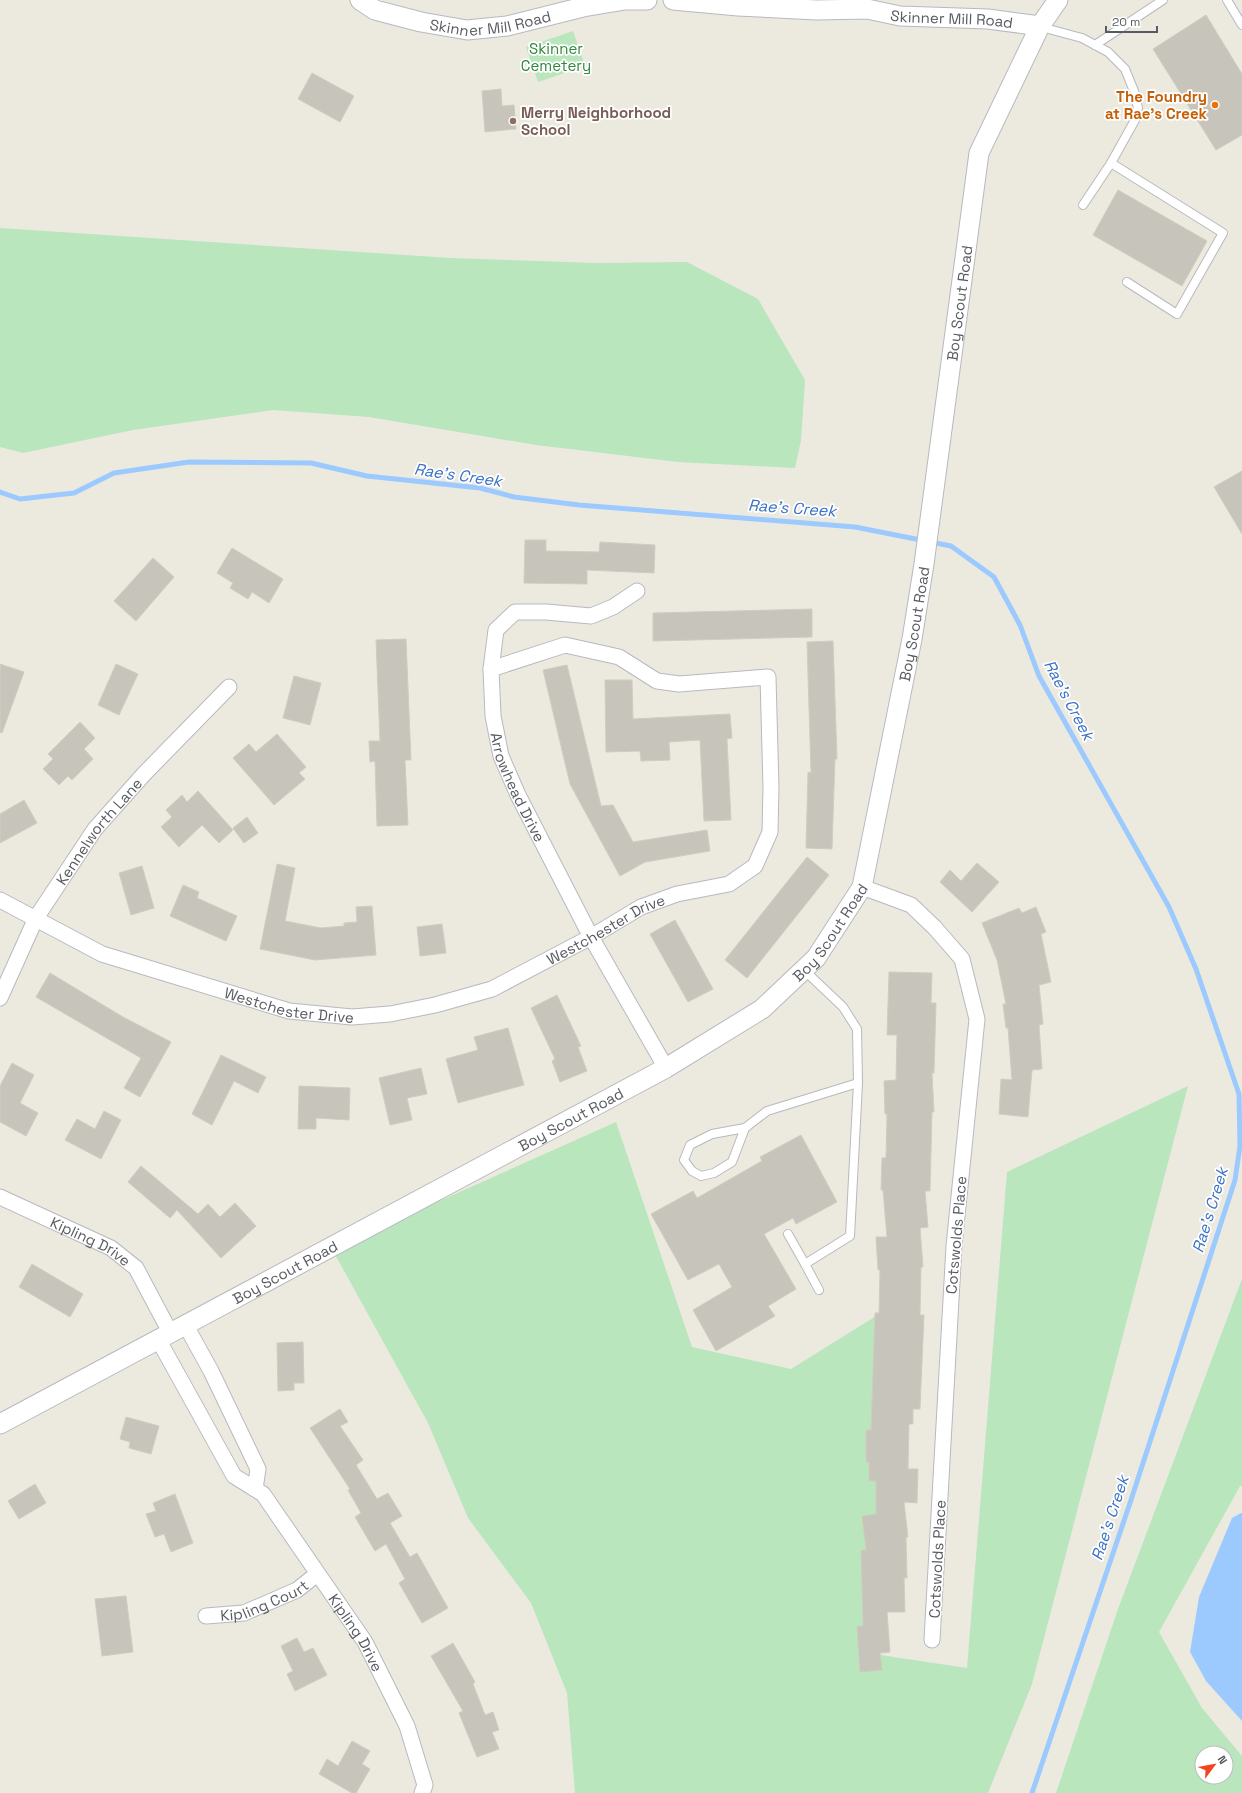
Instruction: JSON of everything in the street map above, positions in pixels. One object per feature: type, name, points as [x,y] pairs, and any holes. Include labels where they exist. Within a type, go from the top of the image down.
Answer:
[{"type":"street","name":"Skinner Mill Road","points":[[360,0],[375,10],[421,22],[467,30],[507,26],[584,7],[625,0],[647,0]]},
{"type":"street","name":"Skinner Mill Road","points":[[673,0],[738,6],[809,10],[867,9],[900,16],[988,19],[1040,26]]},
{"type":"street","points":[[867,9],[891,0]]},
{"type":"street","name":"Boy Scout Road","points":[[0,1424],[666,1068],[762,1009],[816,958],[862,887],[912,639],[924,564],[979,153],[1040,26],[1058,0]]},
{"type":"street","name":"Arrowhead Drive","points":[[636,591],[612,607],[591,616],[546,612],[515,612],[496,630],[491,669],[493,716],[501,756],[518,795],[591,937],[666,1068]]},
{"type":"street","name":"Westchester Drive","points":[[0,900],[102,954],[289,1011],[352,1017],[390,1014],[435,1005],[492,989],[591,937],[641,907],[677,894],[729,884],[754,866],[770,832],[771,788],[768,677],[679,684],[657,681],[619,657],[565,645],[491,669]]},
{"type":"street","name":"Kennelworth Lane","points":[[0,998],[36,918],[95,829],[144,774],[229,687]]},
{"type":"street","name":"Cotswolds Place","points":[[862,887],[911,905],[944,938],[962,959],[977,1019],[954,1246],[932,1640]]},
{"type":"street","name":"Kipling Drive","points":[[0,1197],[111,1248],[136,1268],[171,1332],[234,1476],[263,1494],[365,1642],[407,1726],[425,1785],[422,1793]]},
{"type":"street","name":"Kipling Drive","points":[[171,1332],[211,1371],[258,1469],[255,1489]]},
{"type":"street","name":"Kipling Court","points":[[206,1616],[244,1613],[297,1590],[317,1574]]},
{"type":"lane","points":[[1095,45],[1163,0]]},
{"type":"lane","points":[[1227,0],[1242,25]]},
{"type":"lane","points":[[1040,26],[1082,38],[1108,52],[1125,69],[1134,90],[1138,108],[1136,120],[1111,163],[1083,205]]},
{"type":"lane","points":[[1111,163],[1223,234],[1177,314],[1127,282]]},
{"type":"lane","points":[[804,970],[843,1007],[858,1029],[858,1083],[850,1236],[804,1264]]},
{"type":"lane","points":[[745,1128],[732,1162],[714,1173],[701,1176],[692,1172],[684,1160],[690,1145],[712,1134],[745,1128],[767,1111],[858,1083]]},
{"type":"lane","points":[[788,1234],[819,1290]]},
{"type":"green space","name":"Skinner Cemetery","points":[[573,31],[585,66],[538,82],[526,47]]},
{"type":"green space","points":[[0,228],[451,258],[597,263],[687,262],[758,299],[805,380],[801,440],[795,468],[678,462],[536,445],[369,417],[273,410],[133,430],[23,453],[0,447]]},
{"type":"green space","points":[[1188,1086],[1032,1684],[988,1793],[575,1793],[567,1693],[531,1603],[468,1518],[428,1423],[332,1249],[616,1122],[692,1347],[791,1369],[884,1311],[874,1654],[967,1668],[1007,1172]]},
{"type":"green space","points":[[1242,1279],[1242,1486],[1240,1486],[1159,1632],[1202,1708],[1233,1745],[1194,1745],[1194,1785],[1234,1785],[1234,1746],[1242,1756],[1242,1793],[1056,1793],[1118,1609]]},
{"type":"water","points":[[1241,1513],[1242,1721],[1206,1681],[1190,1652],[1199,1597],[1232,1518]]},
{"type":"building","name":"The Foundry at Rae's Creek","points":[[1206,15],[1242,74],[1242,135],[1216,150],[1153,49]]},
{"type":"building","points":[[312,73],[354,96],[340,122],[298,99]]},
{"type":"building","points":[[501,89],[502,106],[514,105],[516,129],[485,132],[482,91]]},
{"type":"building","points":[[1118,190],[1207,241],[1182,286],[1093,235]]},
{"type":"building","points":[[1242,471],[1242,534],[1214,487]]},
{"type":"building","points":[[525,540],[546,540],[546,551],[599,552],[600,542],[655,545],[654,573],[587,570],[587,584],[524,583]]},
{"type":"building","points":[[232,548],[283,579],[269,603],[252,592],[248,599],[230,588],[233,583],[217,573]]},
{"type":"building","points":[[153,558],[174,577],[136,621],[114,601]]},
{"type":"building","points":[[812,609],[812,637],[653,641],[653,613]]},
{"type":"building","points":[[406,639],[411,760],[405,760],[408,825],[377,826],[375,761],[370,762],[369,741],[380,741],[376,640]]},
{"type":"building","points":[[833,641],[837,759],[835,759],[832,849],[806,848],[808,772],[811,773],[807,642]]},
{"type":"building","points":[[0,664],[24,672],[2,733],[0,732]]},
{"type":"building","points":[[116,664],[138,674],[119,715],[98,705]]},
{"type":"building","points":[[567,665],[601,806],[613,805],[633,842],[707,830],[710,851],[645,862],[620,876],[570,784],[543,670]]},
{"type":"building","points":[[294,676],[321,683],[310,725],[283,718]]},
{"type":"building","points":[[605,680],[632,680],[633,719],[730,714],[732,738],[727,739],[731,820],[704,821],[700,740],[669,742],[670,760],[641,761],[640,751],[606,752]]},
{"type":"building","points":[[80,722],[95,738],[84,749],[93,759],[72,780],[68,776],[59,785],[43,769],[53,759],[48,754]]},
{"type":"building","points":[[277,734],[306,767],[299,773],[305,779],[274,805],[233,758],[249,744],[256,752]]},
{"type":"building","points":[[198,791],[233,830],[219,843],[202,825],[179,847],[161,827],[172,817],[166,810],[182,795],[187,802]]},
{"type":"building","points":[[24,800],[37,823],[0,843],[0,814]]},
{"type":"building","points":[[247,817],[258,833],[244,843],[233,828]]},
{"type":"building","points":[[807,857],[829,875],[747,978],[725,960]]},
{"type":"building","points":[[977,863],[999,882],[972,912],[940,882],[950,870],[961,881]]},
{"type":"building","points":[[277,864],[295,868],[285,921],[321,928],[344,926],[344,923],[357,922],[356,907],[372,906],[376,955],[315,960],[260,949]]},
{"type":"building","points":[[142,866],[154,908],[131,915],[119,873]]},
{"type":"building","points":[[183,885],[199,892],[197,898],[237,916],[226,941],[170,916]]},
{"type":"building","points":[[1036,907],[1046,932],[1041,934],[1051,982],[1039,985],[1043,1024],[1039,1025],[1042,1069],[1032,1070],[1028,1117],[999,1114],[1001,1079],[1012,1080],[1008,1028],[1006,1028],[1003,1004],[1006,1004],[997,960],[982,923],[1019,908],[1022,913]]},
{"type":"building","points":[[675,920],[713,989],[688,1002],[650,934]]},
{"type":"building","points":[[442,924],[446,953],[420,956],[417,927]]},
{"type":"building","points":[[889,972],[932,973],[931,1003],[936,1003],[934,1073],[932,1073],[934,1112],[932,1112],[930,1191],[925,1191],[928,1227],[920,1228],[923,1267],[921,1267],[920,1315],[924,1315],[920,1409],[913,1409],[913,1424],[909,1424],[908,1469],[918,1469],[917,1503],[904,1502],[908,1537],[906,1537],[907,1578],[904,1578],[905,1612],[887,1612],[890,1652],[880,1653],[882,1670],[860,1672],[857,1626],[863,1626],[861,1550],[866,1550],[862,1516],[876,1514],[876,1481],[869,1481],[869,1462],[866,1462],[866,1430],[871,1430],[875,1313],[879,1313],[880,1270],[878,1270],[876,1237],[887,1237],[883,1190],[881,1190],[882,1158],[886,1158],[887,1114],[885,1114],[884,1081],[896,1080],[897,1035],[887,1035]]},
{"type":"building","points":[[50,973],[123,1017],[171,1042],[140,1097],[124,1088],[141,1058],[36,997]]},
{"type":"building","points":[[557,995],[581,1046],[578,1047],[587,1071],[560,1082],[552,1061],[555,1059],[531,1008]]},
{"type":"building","points":[[508,1028],[524,1085],[458,1103],[446,1059],[478,1050],[474,1037]]},
{"type":"building","points":[[221,1055],[266,1077],[258,1093],[234,1081],[212,1125],[192,1114]]},
{"type":"building","points":[[12,1063],[34,1075],[20,1103],[38,1113],[26,1136],[0,1122],[0,1086]]},
{"type":"building","points":[[421,1068],[427,1094],[407,1098],[412,1120],[390,1125],[379,1078]]},
{"type":"building","points":[[299,1086],[350,1088],[349,1120],[316,1118],[316,1129],[298,1129]]},
{"type":"building","points":[[104,1111],[121,1120],[101,1159],[65,1140],[77,1119],[95,1129]]},
{"type":"building","points":[[801,1135],[837,1202],[796,1224],[793,1218],[764,1234],[796,1289],[768,1306],[775,1316],[716,1351],[693,1310],[732,1287],[719,1264],[688,1280],[651,1214],[693,1191],[697,1198],[762,1161],[760,1157]]},
{"type":"building","points":[[141,1166],[198,1214],[208,1204],[220,1217],[235,1203],[256,1226],[221,1258],[177,1210],[170,1218],[128,1182]]},
{"type":"building","points":[[32,1264],[83,1294],[70,1317],[19,1287]]},
{"type":"building","points":[[303,1342],[304,1383],[294,1383],[294,1390],[278,1391],[277,1343]]},
{"type":"building","points":[[340,1409],[348,1422],[340,1426],[363,1460],[356,1465],[377,1499],[388,1493],[402,1516],[390,1523],[410,1557],[417,1553],[448,1608],[422,1623],[399,1583],[405,1579],[386,1544],[375,1551],[355,1517],[361,1513],[348,1490],[350,1489],[310,1428]]},
{"type":"building","points":[[126,1417],[159,1426],[151,1454],[129,1448],[130,1442],[120,1439]]},
{"type":"building","points":[[35,1484],[46,1503],[19,1519],[8,1501]]},
{"type":"building","points":[[175,1494],[193,1543],[171,1552],[164,1534],[155,1537],[146,1514],[156,1511],[153,1503]]},
{"type":"building","points":[[126,1596],[133,1652],[102,1656],[95,1599]]},
{"type":"building","points":[[297,1638],[304,1652],[313,1648],[327,1675],[295,1691],[287,1674],[293,1671],[281,1646]]},
{"type":"building","points":[[453,1643],[475,1682],[473,1684],[485,1715],[493,1712],[499,1730],[492,1732],[499,1749],[477,1757],[459,1713],[463,1711],[431,1656]]},
{"type":"building","points":[[352,1741],[370,1751],[362,1764],[370,1769],[356,1793],[352,1793],[319,1774],[327,1759],[338,1766]]},
{"type":"waterway","name":"Rae's Creek","points":[[0,492],[20,499],[74,493],[114,473],[189,462],[311,463],[367,476],[480,488],[514,497],[579,505],[855,527],[951,546],[994,577],[1020,625],[1039,676],[1169,907],[1196,969],[1239,1094],[1240,1146],[1235,1180],[1131,1500],[1032,1793]]},
{"type":"place","name":"The Foundry at Rae's Creek","points":[[1215,105]]},
{"type":"place","name":"Merry Neighborhood School","points":[[513,121]]}]
